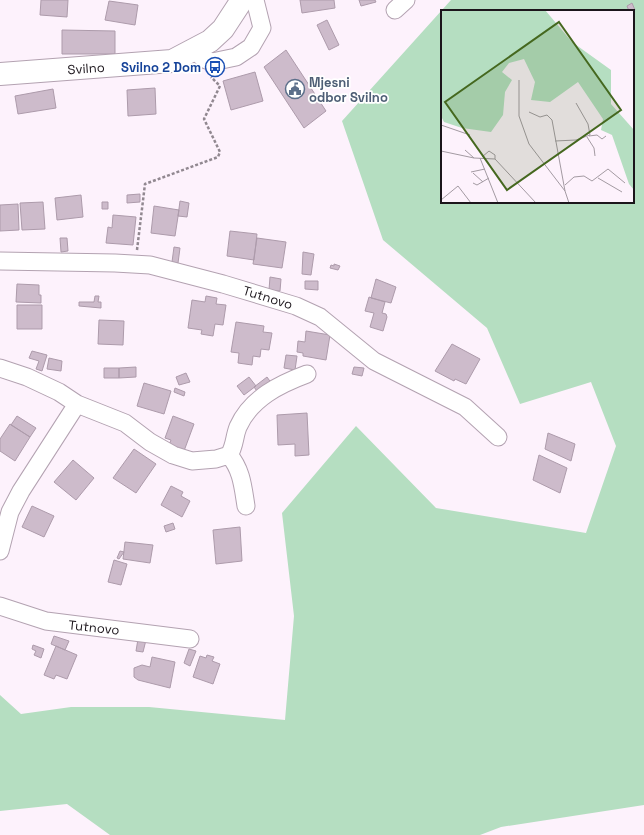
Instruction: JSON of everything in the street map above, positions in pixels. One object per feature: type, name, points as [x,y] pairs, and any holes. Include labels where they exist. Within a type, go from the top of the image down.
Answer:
[{"type":"main road","name":"Svilno","points":[[0,74],[172,61],[210,41],[223,29],[242,0]]},
{"type":"street","points":[[194,50],[204,59],[212,62],[236,57],[252,47],[262,28],[255,0]]},
{"type":"street","name":"Tutnovo","points":[[0,260],[115,263],[150,266],[223,284],[296,306],[320,317],[374,361],[465,408],[498,437]]},
{"type":"street","points":[[0,368],[27,377],[59,392],[77,404],[125,423],[150,442],[173,455],[192,461],[216,459],[229,455],[234,448],[237,429],[245,413],[261,398],[279,386],[307,374]]},
{"type":"street","points":[[0,551],[13,505],[77,404]]},
{"type":"street","points":[[229,455],[236,464],[240,474],[246,506]]},
{"type":"street","name":"Tutnovo","points":[[0,606],[51,622],[190,639]]},
{"type":"path","points":[[137,255],[145,184],[218,157],[220,152],[204,119],[220,86],[208,74]]},
{"type":"green space","points":[[451,0],[644,0],[644,805],[501,827],[480,835],[110,835],[67,804],[0,811],[0,695],[21,714],[71,707],[149,707],[285,720],[294,616],[282,513],[356,426],[436,508],[586,533],[616,446],[591,382],[520,404],[487,328],[383,240],[342,121],[441,11],[441,203],[634,203],[634,10],[442,10]]},
{"type":"building","points":[[41,0],[68,0],[67,17],[40,15]]},
{"type":"building","points":[[300,0],[334,0],[335,8],[302,13]]},
{"type":"building","points":[[359,0],[375,0],[376,2],[361,6]]},
{"type":"building","points":[[109,1],[138,5],[135,25],[105,20]]},
{"type":"building","points":[[632,3],[635,10],[629,10],[627,6]]},
{"type":"building","points":[[327,20],[339,45],[329,50],[317,25]]},
{"type":"building","points":[[62,30],[115,31],[115,54],[62,54]]},
{"type":"building","name":"Mjesni odbor Svilno","points":[[286,50],[326,111],[304,128],[264,67]]},
{"type":"building","points":[[255,72],[263,101],[231,110],[223,81]]},
{"type":"building","points":[[155,88],[156,114],[128,116],[127,90]]},
{"type":"building","points":[[53,89],[56,108],[18,114],[15,96]]},
{"type":"building","points":[[140,194],[140,202],[127,203],[127,195]]},
{"type":"building","points":[[81,195],[83,217],[57,220],[55,198]]},
{"type":"building","points":[[180,201],[189,203],[187,217],[178,216]]},
{"type":"building","points":[[43,202],[45,229],[22,230],[20,203]]},
{"type":"building","points":[[102,202],[108,202],[108,209],[102,209]]},
{"type":"building","points":[[18,204],[19,230],[0,231],[0,205]]},
{"type":"building","points":[[154,206],[179,210],[175,236],[151,233]]},
{"type":"building","points":[[113,215],[136,217],[133,245],[106,243],[108,227],[112,228]]},
{"type":"building","points":[[230,231],[257,234],[254,260],[227,256]]},
{"type":"building","points":[[60,238],[67,238],[68,251],[61,252]]},
{"type":"building","points":[[257,238],[286,242],[282,268],[253,264]]},
{"type":"building","points":[[174,247],[180,248],[178,263],[172,262]]},
{"type":"building","points":[[303,252],[314,254],[311,275],[302,274]]},
{"type":"building","points":[[334,264],[340,266],[338,270],[330,268],[331,265],[334,266]]},
{"type":"building","points":[[270,277],[281,279],[280,291],[269,290]]},
{"type":"building","points":[[376,279],[396,287],[391,303],[371,298]]},
{"type":"building","points":[[305,281],[318,281],[318,290],[305,289]]},
{"type":"building","points":[[17,284],[39,285],[41,303],[16,302]]},
{"type":"building","points":[[95,296],[99,296],[98,302],[101,302],[101,308],[79,306],[79,302],[94,302]]},
{"type":"building","points":[[206,296],[217,298],[216,304],[226,305],[223,325],[215,324],[213,336],[201,334],[202,330],[188,328],[192,300],[205,302]]},
{"type":"building","points":[[369,297],[385,302],[382,313],[386,314],[387,317],[383,331],[370,327],[374,313],[365,311]]},
{"type":"building","points":[[17,305],[42,305],[42,329],[17,329]]},
{"type":"building","points":[[99,320],[124,321],[123,345],[98,344]]},
{"type":"building","points":[[236,322],[264,326],[263,332],[272,333],[269,350],[261,349],[260,357],[253,356],[252,365],[238,363],[239,353],[231,352]]},
{"type":"building","points":[[306,331],[330,335],[326,360],[303,356],[303,353],[297,352],[298,341],[305,342]]},
{"type":"building","points":[[452,344],[480,359],[466,384],[455,379],[454,381],[435,371]]},
{"type":"building","points":[[32,351],[47,355],[42,371],[36,369],[39,361],[29,358]]},
{"type":"building","points":[[286,355],[297,356],[295,370],[284,368]]},
{"type":"building","points":[[49,358],[62,361],[61,371],[47,369]]},
{"type":"building","points":[[136,367],[136,377],[119,378],[119,368]]},
{"type":"building","points":[[354,367],[364,368],[362,376],[352,374]]},
{"type":"building","points":[[104,368],[119,368],[119,378],[104,378]]},
{"type":"building","points":[[186,373],[190,382],[179,385],[176,377]]},
{"type":"building","points":[[249,377],[256,386],[244,395],[237,386]]},
{"type":"building","points":[[267,377],[272,384],[259,394],[254,387]]},
{"type":"building","points":[[144,383],[171,391],[164,414],[137,406]]},
{"type":"building","points":[[175,388],[185,392],[184,396],[174,392]]},
{"type":"building","points":[[307,413],[309,455],[295,456],[295,444],[278,445],[277,415]]},
{"type":"building","points":[[17,416],[36,428],[30,437],[11,425]]},
{"type":"building","points":[[173,416],[194,424],[184,451],[169,445],[171,440],[165,438]]},
{"type":"building","points":[[10,424],[30,437],[15,461],[0,451],[0,439]]},
{"type":"building","points":[[548,433],[575,444],[571,461],[545,449]]},
{"type":"building","points":[[134,449],[156,464],[136,493],[113,478]]},
{"type":"building","points":[[539,455],[567,468],[560,493],[533,480]]},
{"type":"building","points":[[73,460],[94,478],[76,500],[54,482]]},
{"type":"building","points":[[171,486],[183,492],[181,496],[190,501],[182,517],[161,505]]},
{"type":"building","points":[[32,506],[54,516],[44,537],[22,527]]},
{"type":"building","points":[[173,523],[175,529],[166,532],[164,526]]},
{"type":"building","points":[[240,527],[242,561],[216,564],[213,530]]},
{"type":"building","points":[[125,542],[153,545],[150,563],[123,559]]},
{"type":"building","points":[[120,551],[124,552],[119,559],[117,558]]},
{"type":"building","points":[[114,560],[127,564],[121,585],[108,582]]},
{"type":"building","points":[[54,636],[69,641],[65,650],[51,644]]},
{"type":"building","points":[[138,639],[146,640],[143,652],[136,651]]},
{"type":"building","points":[[33,645],[44,649],[41,658],[34,655],[36,651],[32,649]]},
{"type":"building","points":[[56,646],[77,655],[67,679],[56,675],[54,679],[44,675]]},
{"type":"building","points":[[189,649],[196,651],[190,666],[184,663]]},
{"type":"building","points":[[207,655],[214,657],[212,661],[220,664],[213,684],[193,677],[200,656],[206,658]]},
{"type":"building","points":[[152,657],[175,662],[170,688],[138,680],[134,677],[134,668],[142,665],[150,667]]},
{"type":"place","name":"Svilno 2 Dom","points":[[215,67]]},
{"type":"place","name":"Mjesni odbor Svilno","points":[[295,89]]}]
